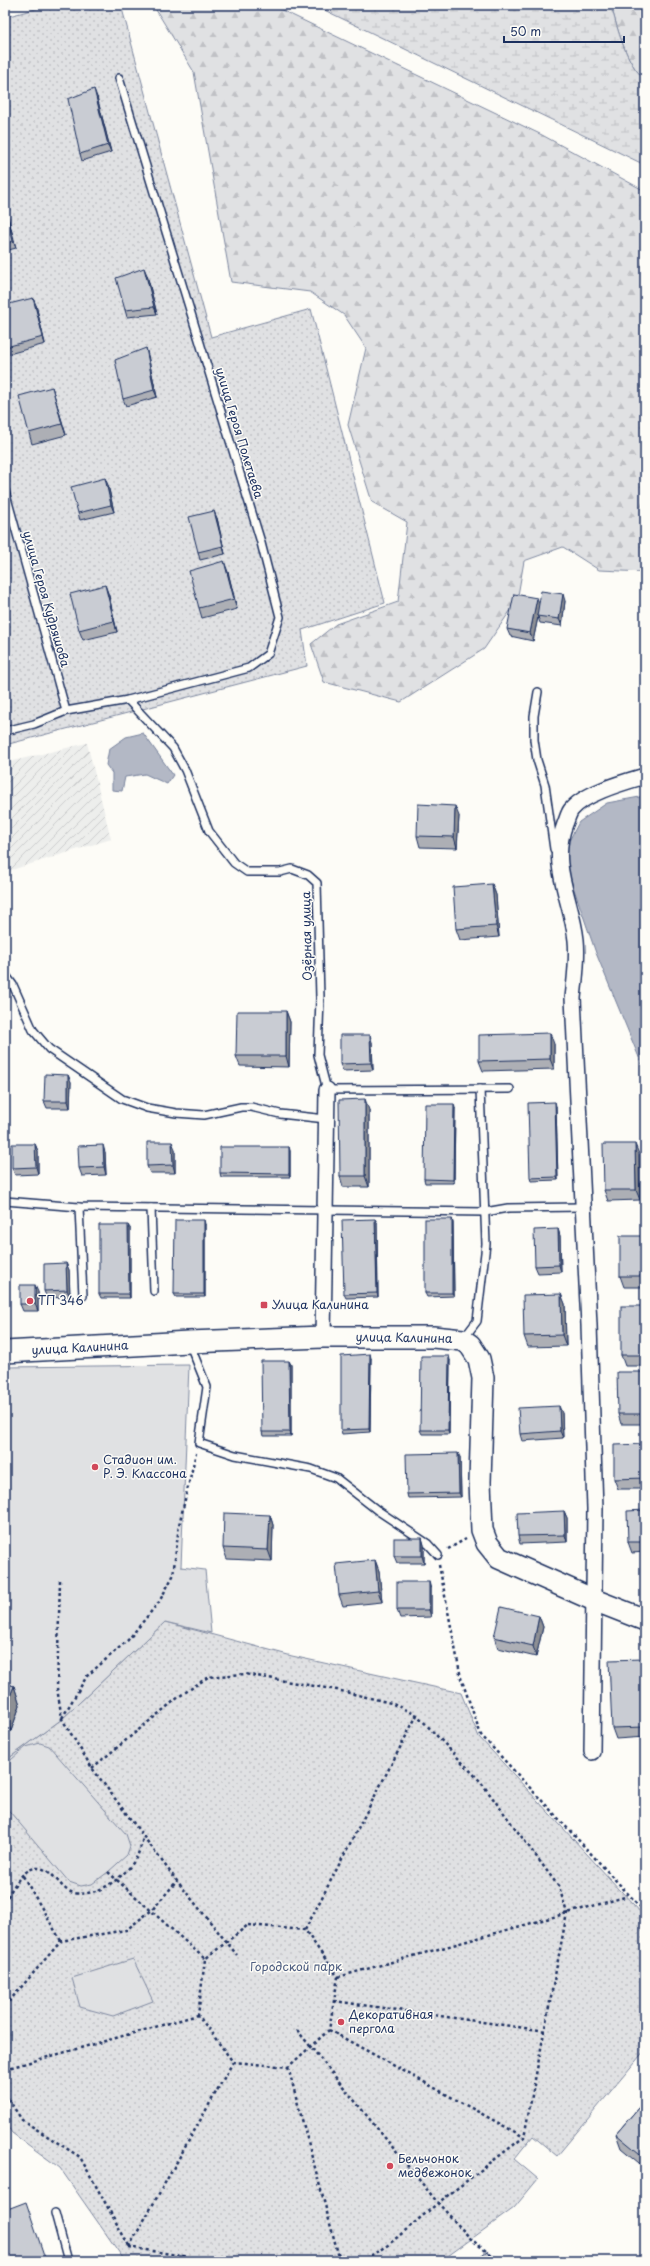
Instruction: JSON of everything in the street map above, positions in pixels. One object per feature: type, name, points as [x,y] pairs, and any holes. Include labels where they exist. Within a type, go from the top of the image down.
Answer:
[{"type":"street","points":[[592,1752],[595,1509],[589,1325],[582,1207],[573,998],[576,966],[576,939],[559,866],[559,846],[570,811],[580,802],[620,784],[645,776]]},
{"type":"street","points":[[323,1337],[327,1090]]},
{"type":"street","name":"улица Калинина","points":[[5,1352],[189,1342],[323,1337],[433,1337],[463,1340],[470,1345],[479,1359],[483,1378],[480,1482],[482,1530],[487,1543],[500,1558],[594,1600],[645,1620]]},
{"type":"lane","name":"улица Героя Полетаева","points":[[119,78],[260,539],[280,617],[268,654],[249,668],[128,700]]},
{"type":"lane","name":"улица Героя Кудряшова","points":[[5,492],[66,711]]},
{"type":"lane","points":[[538,692],[534,716],[534,740],[537,760],[545,785],[555,855],[559,866]]},
{"type":"lane","points":[[5,731],[34,724],[66,711],[128,700]]},
{"type":"lane","name":"Озёрная улица","points":[[128,700],[172,748],[185,770],[209,831],[234,863],[247,872],[280,872],[292,869],[308,875],[317,883],[320,998],[318,1055],[327,1090]]},
{"type":"lane","points":[[5,974],[12,985],[33,1030],[49,1048],[122,1100],[147,1108],[176,1113],[204,1115],[241,1107],[250,1107],[280,1114],[326,1119]]},
{"type":"lane","points":[[463,1340],[477,1321],[486,1244],[486,1212],[480,1089]]},
{"type":"lane","points":[[327,1090],[510,1089]]},
{"type":"lane","points":[[5,1201],[79,1207],[324,1211],[486,1212],[508,1208],[582,1207]]},
{"type":"lane","points":[[79,1207],[83,1296]]},
{"type":"lane","points":[[152,1208],[154,1290]]},
{"type":"lane","points":[[189,1342],[207,1387],[199,1443],[235,1455],[311,1469],[336,1478],[377,1510],[428,1544],[438,1555]]},
{"type":"lane","points":[[55,2213],[68,2261]]},
{"type":"path","points":[[62,1719],[88,1676],[128,1640],[159,1602],[173,1576],[179,1525],[199,1443]]},
{"type":"path","points":[[482,1530],[438,1555],[461,1678],[481,1735],[645,1912]]},
{"type":"path","points":[[60,1580],[57,1688],[62,1719],[92,1768],[177,1881],[237,1955]]},
{"type":"path","points":[[92,1768],[180,1696],[208,1677],[245,1674],[337,1690],[391,1703],[418,1715],[480,1781],[559,1887],[567,1912],[546,2031],[524,2137],[438,2203],[388,2245],[362,2261]]},
{"type":"path","points":[[305,1930],[418,1715]]},
{"type":"path","points":[[5,1902],[19,1876],[27,1871],[38,1868],[47,1870],[63,1887],[74,1893],[90,1893],[101,1890],[116,1879],[138,1855],[143,1836]]},
{"type":"path","points":[[108,1872],[205,1959]]},
{"type":"path","points":[[23,1876],[61,1941]]},
{"type":"path","points":[[5,2006],[61,1941],[126,1930],[152,1910],[177,1881]]},
{"type":"path","points":[[338,1977],[625,1897],[627,1894]]},
{"type":"path","points":[[248,1925],[305,1930],[338,1977],[329,2030],[288,2067],[233,2062],[198,2015],[205,1959],[248,1925]]},
{"type":"path","points":[[334,2001],[546,2031]]},
{"type":"path","points":[[5,2069],[198,2015]]},
{"type":"path","points":[[297,2030],[438,2203],[472,2239],[497,2261]]},
{"type":"path","points":[[329,2030],[524,2137]]},
{"type":"path","points":[[129,2247],[233,2062]]},
{"type":"path","points":[[288,2067],[340,2261]]},
{"type":"path","points":[[5,2094],[22,2120],[80,2157],[129,2247]]},
{"type":"path","points":[[129,2247],[211,2261]]},
{"type":"path","points":[[484,2261],[491,2255]]},
{"type":"shaded area","points":[[143,733],[173,775],[167,784],[145,774],[125,777],[122,791],[112,790],[112,773],[106,765],[109,749],[126,737]]},
{"type":"shaded area","points":[[87,743],[111,839],[5,872],[5,763]]},
{"type":"shaded area","points":[[645,796],[645,1072],[596,953],[566,866],[569,841],[579,822],[607,803]]},
{"type":"green space","points":[[51,5],[121,5],[211,337],[311,309],[385,603],[302,630],[307,666],[5,745],[5,17]]},
{"type":"green space","points":[[153,5],[271,5],[542,135],[645,191],[645,572],[599,570],[563,547],[524,561],[517,601],[484,649],[401,702],[324,682],[311,644],[336,624],[398,602],[407,522],[372,502],[348,425],[366,348],[344,315],[310,292],[231,282],[194,72]]},
{"type":"green space","points":[[314,5],[611,5],[619,34],[627,55],[638,73],[645,79],[645,165]]},
{"type":"green space","points":[[611,5],[645,5],[645,79],[638,73],[627,55],[619,34]]},
{"type":"green space","name":"Стадион им. Р. Э. Классона","points":[[189,1365],[181,1567],[205,1570],[211,1633],[165,1622],[62,1719],[5,1761],[5,1367]]},
{"type":"green space","name":"Городской парк","points":[[165,1622],[292,1656],[461,1693],[479,1737],[645,1917],[645,2050],[557,2156],[533,2136],[514,2159],[538,2179],[514,2208],[441,2261],[125,2261],[60,2168],[12,2133],[5,2123],[5,1761],[62,1719]]},
{"type":"green space","points":[[40,1743],[49,1746],[126,1834],[130,1846],[127,1855],[92,1884],[81,1886],[69,1882],[5,1806],[5,1765],[26,1747]]},
{"type":"green space","points":[[133,1959],[153,2001],[113,2016],[80,2007],[72,1978]]},
{"type":"building","points":[[94,89],[108,145],[80,154],[68,99]]},
{"type":"building","points":[[5,208],[13,241],[5,244]]},
{"type":"building","points":[[144,268],[154,307],[125,310],[116,278]]},
{"type":"building","points":[[33,298],[43,337],[6,347],[5,305]]},
{"type":"building","points":[[146,348],[154,390],[123,399],[115,360]]},
{"type":"building","points":[[52,387],[62,424],[29,433],[19,396]]},
{"type":"building","points":[[105,478],[111,505],[78,513],[71,487]]},
{"type":"building","points":[[214,511],[223,546],[198,552],[189,517]]},
{"type":"building","points":[[224,561],[234,599],[199,608],[189,571]]},
{"type":"building","points":[[105,585],[114,621],[79,630],[70,594]]},
{"type":"building","points":[[541,591],[563,594],[559,619],[537,616]]},
{"type":"building","points":[[514,594],[537,598],[530,633],[507,629]]},
{"type":"building","points":[[418,804],[455,806],[454,837],[417,836]]},
{"type":"building","points":[[492,884],[496,926],[456,929],[453,887]]},
{"type":"building","points":[[237,1011],[286,1011],[286,1056],[236,1056]]},
{"type":"building","points":[[550,1033],[550,1059],[479,1061],[479,1035]]},
{"type":"building","points":[[340,1035],[370,1035],[371,1063],[340,1064]]},
{"type":"building","points":[[45,1074],[68,1075],[68,1101],[44,1101]]},
{"type":"building","points":[[365,1099],[365,1176],[340,1176],[339,1100]]},
{"type":"building","points":[[555,1102],[557,1177],[530,1178],[528,1103]]},
{"type":"building","points":[[425,1104],[454,1104],[453,1180],[424,1179]]},
{"type":"building","points":[[147,1142],[172,1142],[173,1165],[147,1166]]},
{"type":"building","points":[[12,1144],[35,1144],[36,1167],[12,1168]]},
{"type":"building","points":[[603,1144],[635,1144],[636,1190],[604,1190]]},
{"type":"building","points":[[103,1145],[104,1167],[79,1168],[78,1146]]},
{"type":"building","points":[[220,1147],[289,1147],[289,1174],[220,1173]]},
{"type":"building","points":[[375,1219],[377,1293],[344,1294],[342,1220]]},
{"type":"building","points":[[425,1219],[452,1219],[452,1293],[425,1293]]},
{"type":"building","points":[[175,1220],[204,1220],[204,1294],[174,1294]]},
{"type":"building","points":[[99,1225],[128,1225],[129,1294],[99,1294]]},
{"type":"building","points":[[558,1229],[559,1265],[535,1266],[534,1230]]},
{"type":"building","points":[[620,1236],[645,1236],[645,1276],[620,1276]]},
{"type":"building","points":[[66,1263],[67,1290],[44,1291],[44,1264]]},
{"type":"building","points":[[20,1285],[35,1285],[35,1304],[20,1304]]},
{"type":"building","points":[[561,1294],[562,1335],[524,1336],[523,1295]]},
{"type":"building","points":[[621,1306],[645,1306],[645,1355],[621,1355]]},
{"type":"building","points":[[370,1354],[369,1429],[341,1430],[341,1356]]},
{"type":"building","points":[[421,1356],[449,1356],[448,1430],[420,1430]]},
{"type":"building","points":[[261,1361],[289,1361],[290,1432],[262,1432]]},
{"type":"building","points":[[617,1372],[645,1372],[645,1414],[618,1414]]},
{"type":"building","points":[[559,1406],[560,1431],[520,1434],[518,1408]]},
{"type":"building","points":[[645,1444],[645,1478],[614,1479],[614,1445]]},
{"type":"building","points":[[458,1453],[459,1493],[407,1494],[406,1454]]},
{"type":"building","points":[[645,1510],[645,1542],[628,1542],[627,1511]]},
{"type":"building","points":[[564,1511],[565,1535],[518,1536],[517,1513]]},
{"type":"building","points":[[224,1513],[270,1515],[268,1550],[223,1548]]},
{"type":"building","points":[[394,1538],[422,1538],[422,1556],[394,1556]]},
{"type":"building","points":[[375,1560],[378,1591],[339,1595],[336,1564]]},
{"type":"building","points":[[397,1582],[429,1582],[429,1610],[397,1610]]},
{"type":"building","points":[[501,1607],[539,1616],[533,1646],[494,1637]]},
{"type":"building","points":[[642,1659],[645,1727],[612,1728],[609,1660]]},
{"type":"building","points":[[5,1683],[14,1686],[5,1709]]},
{"type":"building","points":[[645,2100],[645,2158],[616,2134]]},
{"type":"building","points":[[26,2202],[46,2261],[5,2261],[5,2210]]},
{"type":"building","points":[[487,2251],[493,2261],[474,2261]]},
{"type":"building","points":[[645,2252],[645,2261],[637,2261]]},
{"type":"place","name":"ТП 346","points":[[30,1301]]},
{"type":"place","name":"Улица Калинина","points":[[264,1305]]},
{"type":"place","name":"Стадион им. Р. Э. Классона","points":[[95,1467]]},
{"type":"place","name":"Декоративная пергола","points":[[341,2022]]},
{"type":"place","name":"Бельчонок медвежонок","points":[[390,2166]]}]
